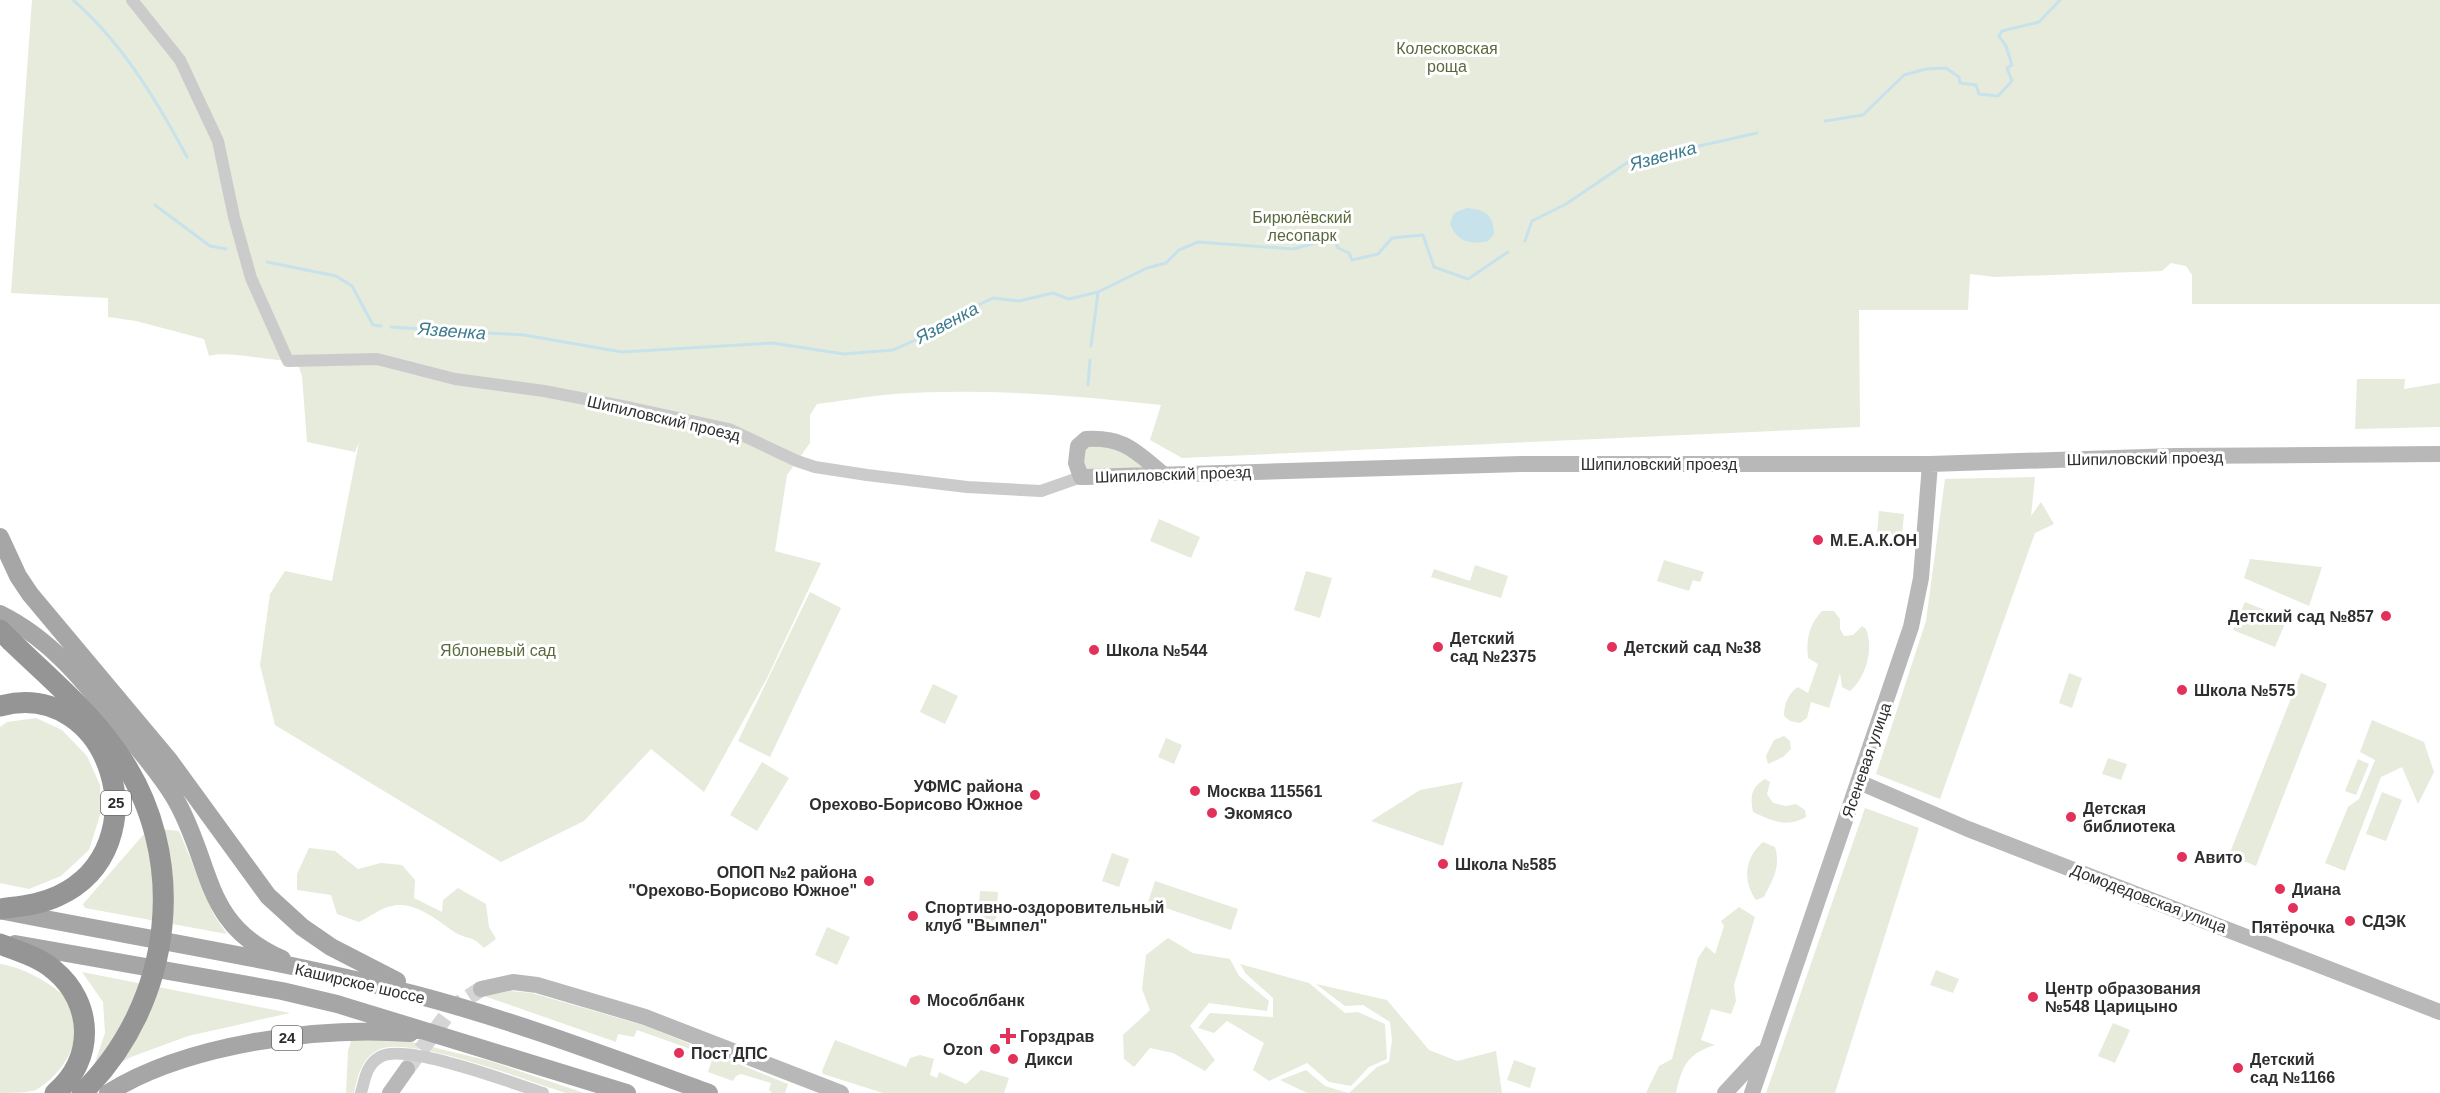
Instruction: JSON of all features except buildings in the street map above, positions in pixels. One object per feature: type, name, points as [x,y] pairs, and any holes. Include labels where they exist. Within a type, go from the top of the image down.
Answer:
[{"type":"highway","points":[[5,635],[80,708],[117,750],[134,778],[149,813],[159,849],[164,888],[163,926],[158,958],[147,995],[132,1027],[114,1056],[82,1093]]},
{"type":"highway","name":"25","points":[[0,706],[16,702],[39,703],[70,718],[101,750],[112,772],[116,792],[112,834],[93,870],[60,895],[38,904],[0,910]]},
{"type":"highway","points":[[0,943],[53,969],[78,999],[84,1015],[86,1037],[82,1054],[75,1072],[55,1093]]},
{"type":"main road","points":[[1081,477],[1076,463],[1078,446],[1086,439],[1106,438],[1124,443],[1162,473]]},
{"type":"main road","name":"Шипиловский проезд","points":[[1081,477],[1521,464],[1930,464],[2175,456],[2440,454]]},
{"type":"main road","name":"Ясеневая улица","points":[[1752,1093],[1911,627],[1921,578],[1930,464]]},
{"type":"main road","points":[[0,537],[18,576],[30,594],[169,760],[268,896],[302,927],[340,953],[451,1006]]},
{"type":"main road","points":[[0,614],[31,633],[71,667],[154,768],[185,817],[214,896],[231,925],[255,945],[312,971]]},
{"type":"main road","name":"Домодедовская улица","points":[[1859,782],[1968,829],[2440,1012]]},
{"type":"main road","name":"Каширское шоссе","points":[[0,910],[375,984],[451,1006],[709,1093]]},
{"type":"main road","name":"Каширское шоссе","points":[[0,943],[282,991],[368,1012],[627,1093]]},
{"type":"main road","points":[[481,989],[513,982],[537,985],[660,1023],[841,1093]]},
{"type":"main road","name":"24","points":[[108,1093],[138,1077],[190,1056],[281,1039],[365,1030],[443,1036]]},
{"type":"main road","name":"Ясеневая улица","points":[[1725,1093],[1767,1048]]},
{"type":"main road","points":[[391,1092],[407,1069]]},
{"type":"main road","points":[[815,1093],[841,1093]]},
{"type":"street","name":"Шипиловский проезд","points":[[132,0],[180,60],[218,141],[234,217],[251,278],[288,361],[377,358],[455,379],[544,391],[621,406],[729,429],[797,461],[815,467],[867,475],[967,487],[1041,491],[1081,477]]},
{"type":"street","points":[[362,1093],[366,1075],[374,1061],[386,1054],[396,1053],[428,1058],[543,1093]]},
{"type":"green space","name":"Бирюлёвский лесопарк","points":[[32,0],[2440,0],[2440,304],[2192,304],[2192,275],[2186,266],[2171,263],[2162,271],[1995,277],[1970,274],[1968,310],[1859,310],[1860,427],[1182,458],[1150,440],[1161,405],[994,392],[894,394],[817,404],[810,415],[810,443],[787,475],[775,551],[821,563],[767,678],[704,792],[651,749],[584,821],[501,862],[275,725],[260,665],[270,594],[285,571],[332,581],[359,442],[355,452],[307,442],[302,376],[297,361],[226,354],[209,356],[204,339],[136,321],[108,317],[108,298],[11,293]]},
{"type":"green space","points":[[2357,379],[2405,379],[2404,389],[2440,383],[2440,427],[2355,429]]},
{"type":"green space","points":[[1106,438],[1162,473],[1085,477],[1078,446]]},
{"type":"green space","points":[[2035,477],[2031,516],[2041,502],[2054,524],[2035,533],[1940,799],[1876,774],[1926,621],[1945,479]]},
{"type":"green space","points":[[1879,511],[1904,514],[1902,536],[1877,533]]},
{"type":"green space","points":[[1159,519],[1200,537],[1191,558],[1150,541]]},
{"type":"green space","points":[[2250,559],[2322,567],[2309,606],[2244,578]]},
{"type":"green space","points":[[1664,560],[1704,572],[1700,582],[1693,580],[1689,591],[1657,581]]},
{"type":"green space","points":[[1475,565],[1508,576],[1501,598],[1431,577],[1434,569],[1470,581]]},
{"type":"green space","points":[[1306,571],[1332,578],[1320,618],[1294,610]]},
{"type":"green space","points":[[810,592],[841,608],[770,757],[738,741]]},
{"type":"green space","points":[[2245,602],[2287,619],[2275,647],[2233,630]]},
{"type":"green space","points":[[1822,611],[1834,611],[1840,619],[1840,629],[1844,636],[1853,635],[1862,626],[1866,629],[1869,645],[1867,662],[1856,685],[1850,691],[1842,687],[1840,673],[1829,708],[1811,702],[1807,718],[1800,723],[1790,721],[1784,716],[1787,700],[1798,687],[1808,693],[1818,664],[1808,658],[1808,645],[1811,627]]},
{"type":"green space","points":[[2069,673],[2082,678],[2072,708],[2059,703]]},
{"type":"green space","points":[[2301,673],[2327,684],[2256,866],[2229,855]]},
{"type":"green space","points":[[933,684],[958,696],[945,724],[920,712]]},
{"type":"green space","points":[[36,718],[62,730],[87,756],[100,785],[101,812],[89,850],[61,876],[29,889],[0,883],[0,727],[7,722]]},
{"type":"green space","points":[[2372,720],[2424,742],[2434,772],[2418,804],[2402,767],[2381,777],[2345,871],[2325,863],[2348,807],[2359,799],[2375,760],[2360,752]]},
{"type":"green space","points":[[1784,736],[1790,741],[1791,749],[1783,757],[1768,764],[1766,756],[1774,740]]},
{"type":"green space","points":[[1166,738],[1182,745],[1174,764],[1158,757]]},
{"type":"green space","points":[[2108,758],[2127,764],[2121,780],[2102,774]]},
{"type":"green space","points":[[2358,759],[2369,764],[2356,795],[2345,791]]},
{"type":"green space","points":[[762,762],[789,778],[757,831],[730,815]]},
{"type":"green space","points":[[1765,779],[1770,782],[1767,794],[1773,803],[1786,806],[1796,804],[1805,810],[1806,817],[1786,823],[1753,812],[1754,789]]},
{"type":"green space","points":[[1463,782],[1443,846],[1371,821],[1420,790]]},
{"type":"green space","points":[[2382,792],[2402,800],[2386,841],[2366,834]]},
{"type":"green space","points":[[1865,808],[1919,828],[1835,1093],[1766,1093]]},
{"type":"green space","points":[[160,829],[179,831],[214,915],[227,934],[85,908],[83,904],[144,834]]},
{"type":"green space","points":[[1763,842],[1775,847],[1777,867],[1764,897],[1756,900],[1747,877],[1752,855]]},
{"type":"green space","points":[[309,848],[335,851],[358,869],[381,863],[402,865],[415,880],[414,898],[442,912],[443,900],[458,888],[486,904],[489,927],[496,939],[484,948],[476,941],[456,933],[425,912],[407,906],[388,907],[359,922],[337,914],[331,895],[297,890],[297,874]]},
{"type":"green space","points":[[1112,853],[1129,859],[1119,887],[1102,881]]},
{"type":"green space","points":[[1155,881],[1238,909],[1231,930],[1148,902]]},
{"type":"green space","points":[[980,891],[998,892],[996,922],[978,920]]},
{"type":"green space","points":[[1739,907],[1755,917],[1734,985],[1736,1001],[1731,1014],[1711,1009],[1701,1040],[1715,1045],[1698,1052],[1687,1062],[1676,1093],[1646,1093],[1659,1066],[1672,1059],[1698,958],[1706,946],[1715,954],[1724,926],[1721,921]]},
{"type":"green space","points":[[827,927],[850,937],[837,965],[815,955]]},
{"type":"green space","points":[[1168,938],[1193,953],[1230,959],[1239,976],[1269,1001],[1267,1011],[1209,1003],[1190,1026],[1215,1060],[1205,1071],[1173,1053],[1150,1048],[1134,1067],[1124,1059],[1123,1035],[1150,1010],[1142,989],[1146,955]]},
{"type":"green space","points":[[0,964],[28,973],[58,990],[70,1004],[75,1016],[76,1028],[70,1053],[56,1074],[36,1090],[0,1093]]},
{"type":"green space","points":[[1240,964],[1309,983],[1345,1013],[1358,1012],[1385,1024],[1387,1059],[1369,1067],[1351,1086],[1329,1082],[1307,1063],[1269,1081],[1253,1070],[1264,1043],[1227,1021],[1214,1033],[1198,1028],[1210,1013],[1273,1017],[1273,998],[1246,974]]},
{"type":"green space","points":[[1936,970],[1959,979],[1953,993],[1930,985]]},
{"type":"green space","points":[[82,972],[290,1013],[188,1036],[131,1057],[89,1080],[105,1033],[103,1002]]},
{"type":"green space","points":[[1316,984],[1387,1000],[1429,1050],[1457,1061],[1496,1051],[1502,1093],[1349,1093],[1377,1067],[1389,1062],[1392,1040],[1390,1022],[1363,1005],[1345,1006]]},
{"type":"green space","points":[[510,991],[532,993],[646,1026],[788,1084],[785,1093],[772,1093],[769,1090],[771,1083],[741,1074],[733,1081],[708,1072],[713,1057],[637,1030],[634,1037],[618,1034],[616,1042],[484,996]]},
{"type":"green space","points":[[2113,1023],[2130,1030],[2115,1063],[2098,1056]]},
{"type":"green space","points":[[352,1038],[403,1040],[490,1061],[584,1093],[566,1093],[499,1070],[441,1054],[415,1048],[393,1047],[378,1050],[372,1054],[361,1068],[354,1093],[346,1093],[348,1051]]},
{"type":"green space","points":[[835,1040],[906,1067],[910,1058],[920,1055],[934,1059],[930,1075],[937,1078],[939,1072],[966,1084],[981,1070],[1009,1078],[1004,1093],[883,1093],[823,1074],[822,1071]]},
{"type":"green space","points":[[1514,1060],[1536,1068],[1530,1088],[1507,1080]]},
{"type":"green space","points":[[1306,1070],[1325,1086],[1348,1093],[1307,1093],[1280,1080]]},
{"type":"water","points":[[1467,208],[1483,212],[1490,218],[1494,234],[1488,241],[1475,243],[1465,241],[1456,235],[1450,224],[1454,213]]},
{"type":"waterway","name":"Язвенка","points":[[73,0],[107,34],[137,73],[187,157]]},
{"type":"waterway","name":"Язвенка","points":[[1825,121],[1863,115],[1904,75],[1926,69],[1946,68],[1959,77],[1960,83],[1976,85],[1979,94],[1998,96],[2012,81],[2007,68],[2012,65],[2006,46],[1999,36],[2002,31],[2039,22],[2060,0]]},
{"type":"waterway","name":"Язвенка","points":[[1525,241],[1532,221],[1566,204],[1628,162],[1757,133]]},
{"type":"waterway","points":[[155,205],[210,246],[226,249]]},
{"type":"waterway","name":"Язвенка","points":[[391,327],[524,335],[622,352],[772,343],[844,354],[893,350],[945,327],[974,307],[993,298],[1019,301],[1053,293],[1069,299],[1098,292],[1147,268],[1166,263],[1179,250],[1198,242],[1293,249],[1334,238],[1338,248],[1349,253],[1352,260],[1378,254],[1392,238],[1423,235],[1434,267],[1468,279],[1508,252]]},
{"type":"waterway","name":"Язвенка","points":[[267,262],[336,276],[352,286],[373,325],[381,326]]},
{"type":"waterway","points":[[1091,346],[1098,292]]},
{"type":"waterway","points":[[1088,385],[1090,360]]},
{"type":"tunnel","points":[[407,1069],[452,1008],[481,989]]},
{"type":"place","name":"М.Е.А.К.ОН","points":[[1818,540]]},
{"type":"place","name":"Детский сад №857","points":[[2386,616]]},
{"type":"place","name":"Детский сад №2375","points":[[1438,647]]},
{"type":"place","name":"Детский сад №38","points":[[1612,647]]},
{"type":"place","name":"Школа №544","points":[[1094,650]]},
{"type":"place","name":"Школа №575","points":[[2182,690]]},
{"type":"place","name":"Москва 115561","points":[[1195,791]]},
{"type":"place","name":"УФМС района Орехово-Борисово Южное","points":[[1035,795]]},
{"type":"place","name":"Экомясо","points":[[1212,813]]},
{"type":"place","name":"Детская библиотека","points":[[2071,817]]},
{"type":"place","name":"Авито","points":[[2182,857]]},
{"type":"place","name":"Школа №585","points":[[1443,864]]},
{"type":"place","name":"ОПОП №2 района \"Орехово-Борисово Южное\"","points":[[869,881]]},
{"type":"place","name":"Диана","points":[[2280,889]]},
{"type":"place","name":"Пятёрочка","points":[[2293,908]]},
{"type":"place","name":"Спортивно-оздоровительный клуб \"Вымпел\"","points":[[913,916]]},
{"type":"place","name":"СДЭК","points":[[2350,921]]},
{"type":"place","name":"Центр образования №548 Царицыно","points":[[2033,997]]},
{"type":"place","name":"Мособлбанк","points":[[915,1000]]},
{"type":"place","name":"Горздрав","points":[[1008,1036]]},
{"type":"place","name":"Ozon","points":[[995,1049]]},
{"type":"place","name":"Пост ДПС","points":[[679,1053]]},
{"type":"place","name":"Дикси","points":[[1013,1059]]},
{"type":"place","name":"Детский сад №1166","points":[[2238,1068]]},
{"type":"park label","name":"Колесковская роща","points":[[1447,57]]},
{"type":"park label","name":"Яблоневый сад","points":[[498,650]]}]
